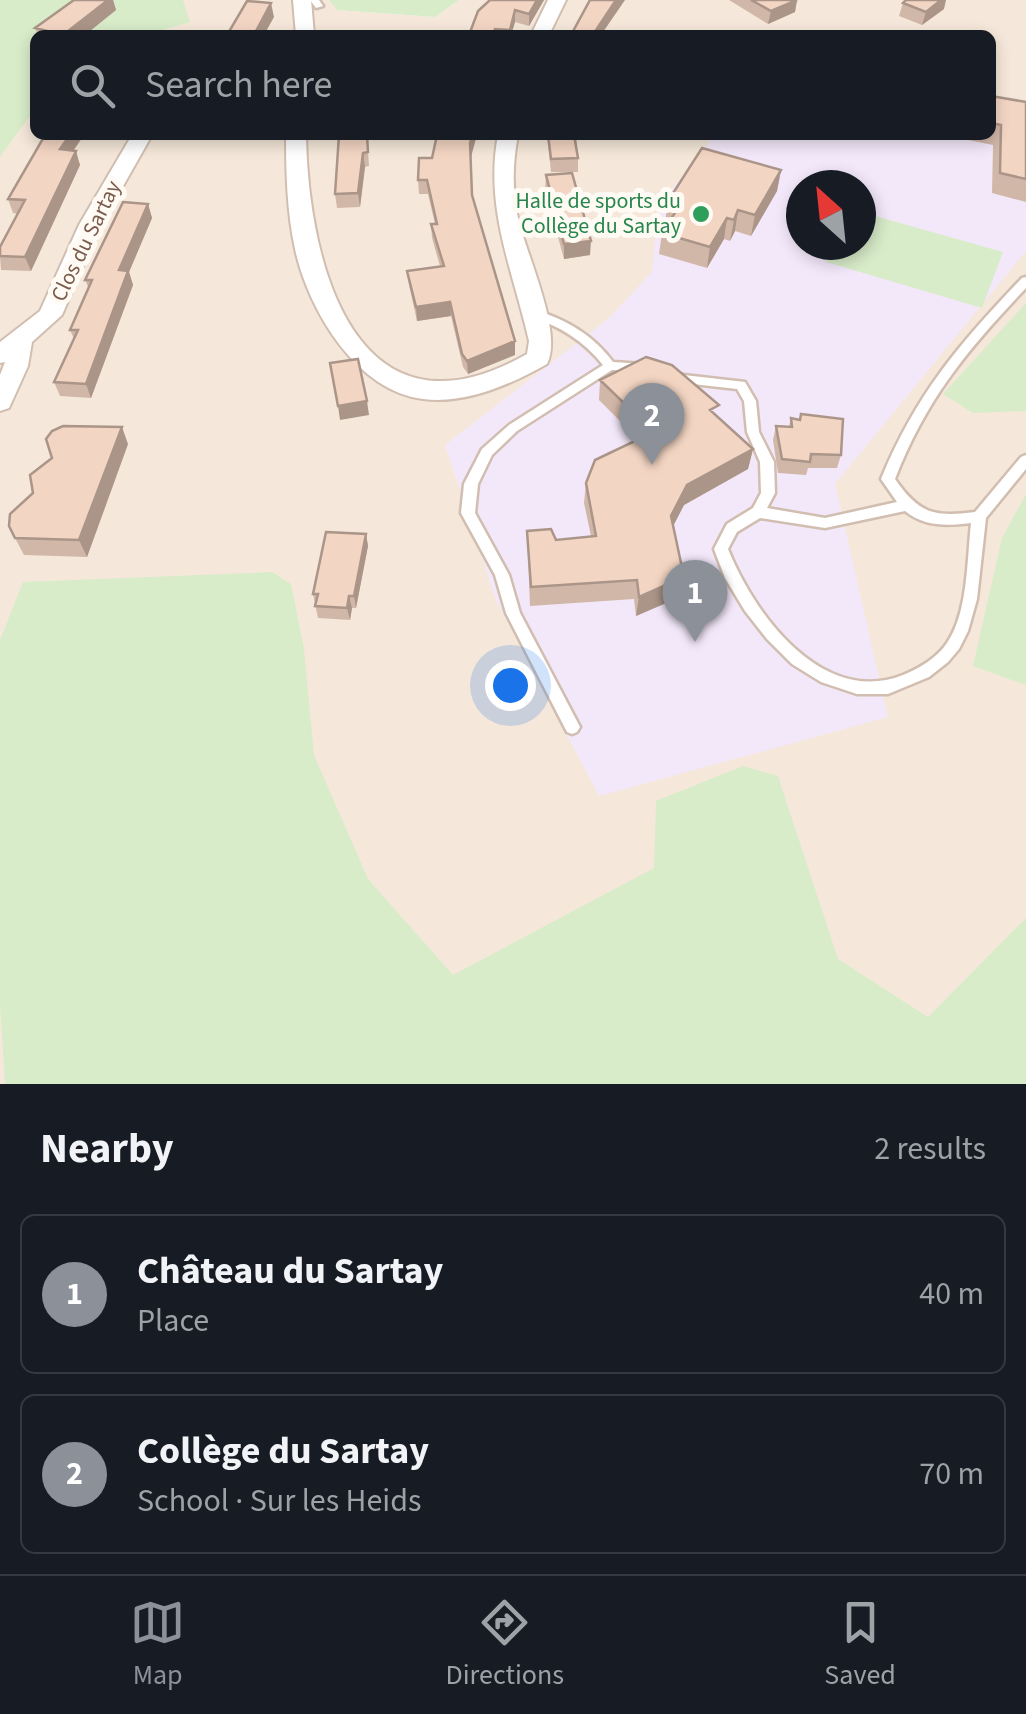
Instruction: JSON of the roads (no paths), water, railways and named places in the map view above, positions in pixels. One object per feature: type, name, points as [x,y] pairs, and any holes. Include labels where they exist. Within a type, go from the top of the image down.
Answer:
[{"type":"street","points":[[542,30],[557,0]]},
{"type":"street","points":[[305,30],[312,2]]},
{"type":"street","name":"Clos du Sartay","points":[[0,355],[50,315],[90,225],[139,140]]},
{"type":"street","points":[[296,140],[305,235],[317,286],[346,330],[387,376],[412,389],[452,388],[517,372],[538,358],[541,341],[535,314],[507,222],[501,176],[507,140]]},
{"type":"street","name":"Clos du Sartay","points":[[0,402],[16,366],[21,338]]},
{"type":"lane","points":[[979,517],[934,522],[904,506],[888,479],[902,439],[935,382],[1026,281]]},
{"type":"lane","points":[[535,314],[561,321],[610,366]]},
{"type":"lane","points":[[572,727],[513,613],[502,575],[468,513],[471,484],[487,452],[513,428],[610,366],[741,386],[750,401],[753,432],[767,462],[768,493],[758,512],[732,528],[721,549],[730,578],[800,666],[863,692],[902,686],[952,649],[967,617],[979,517],[1026,460]]},
{"type":"lane","points":[[758,512],[824,523],[904,506]]},
{"type":"place","name":"Halle de sports du Collège du Sartay","points":[[701,214]]},
{"type":"place","name":"Collège du Sartay","points":[[652,465]]},
{"type":"place","name":"Château du Sartay","points":[[695,642]]}]
